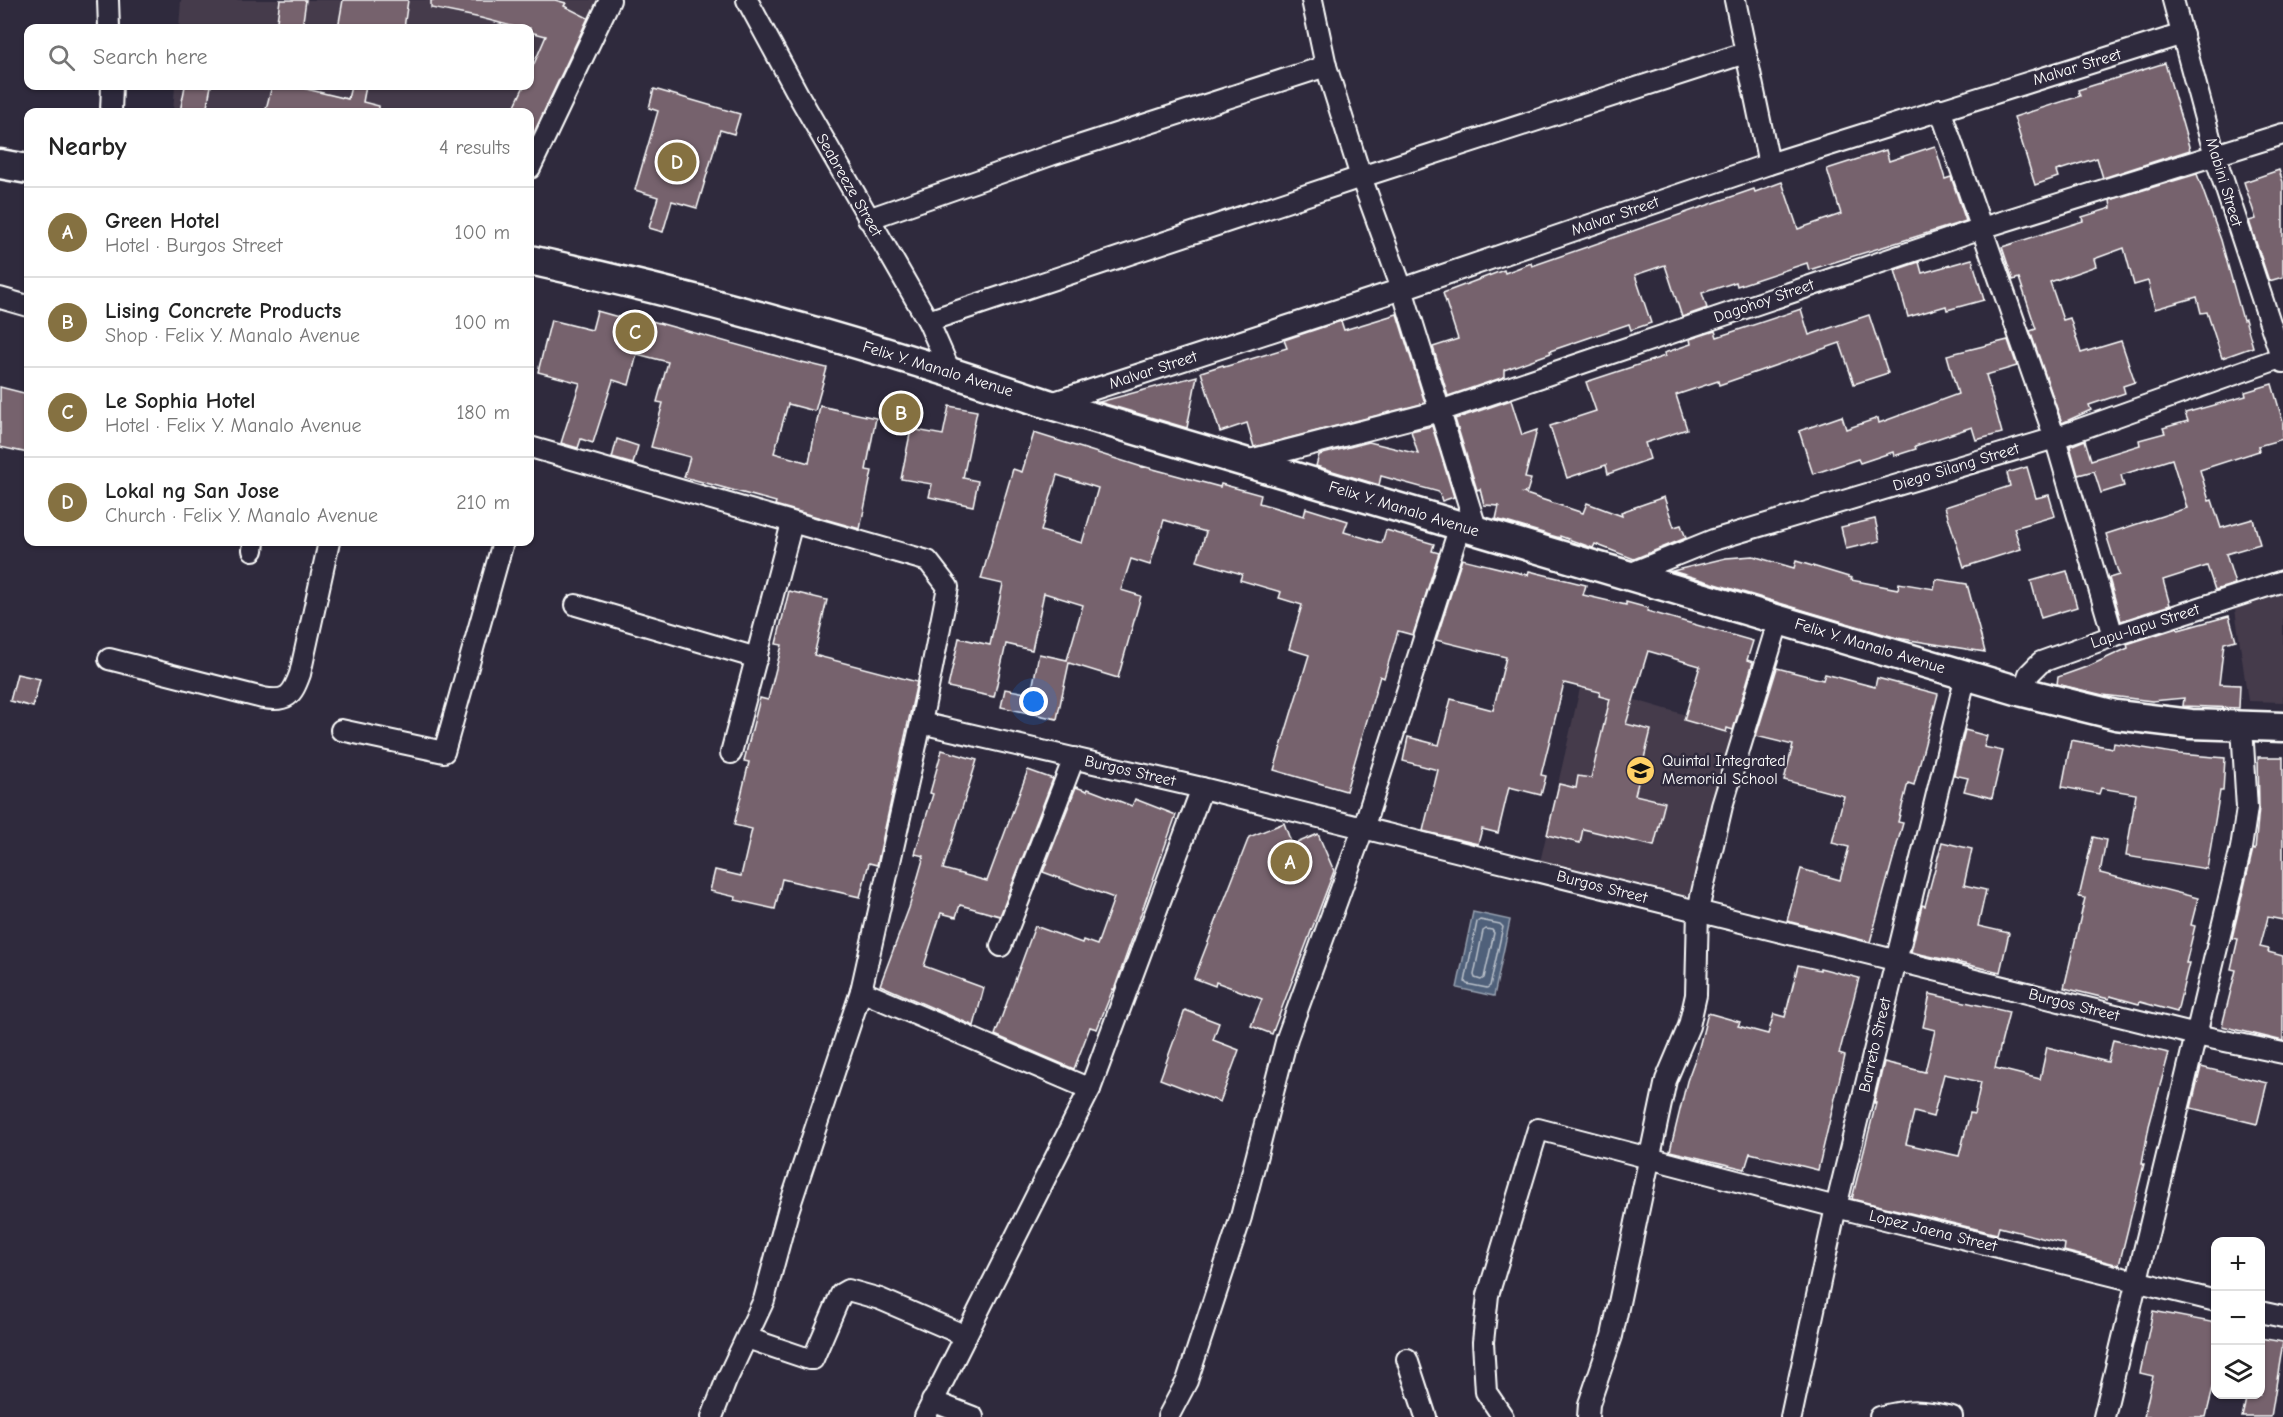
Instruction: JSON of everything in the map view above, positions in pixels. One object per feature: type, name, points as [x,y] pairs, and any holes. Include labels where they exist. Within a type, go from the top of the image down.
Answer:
[{"type":"main road","points":[[0,164],[24,168]]},
{"type":"main road","name":"Felix Y. Manalo Avenue","points":[[534,261],[743,312],[950,371],[1048,404],[1779,618],[2023,692],[2116,715],[2191,724],[2283,727]]},
{"type":"street","points":[[108,0],[109,24]]},
{"type":"street","points":[[534,160],[610,0]]},
{"type":"street","name":"Seabreeze Street","points":[[747,0],[868,219],[928,321],[950,371]]},
{"type":"street","points":[[1168,1417],[1187,1381],[1241,1217],[1287,1038],[1469,529],[1440,411],[1402,289],[1361,177],[1326,66],[1312,0]]},
{"type":"street","points":[[1735,0],[1768,164]]},
{"type":"street","name":"Mabini Street","points":[[2173,0],[2215,156],[2282,359]]},
{"type":"street","name":"Malvar Street","points":[[1048,404],[1402,289],[1768,164],[2183,34]]},
{"type":"street","points":[[928,321],[1744,53]]},
{"type":"street","points":[[868,219],[1051,155],[1326,66]]},
{"type":"street","points":[[111,108],[112,90]]},
{"type":"street","points":[[1940,109],[2055,438],[2113,636]]},
{"type":"street","name":"Dagohoy Street","points":[[1244,462],[1440,411],[1982,228],[2283,134]]},
{"type":"street","points":[[0,298],[24,305]]},
{"type":"street","name":"Diego Silang Street","points":[[1629,574],[1713,540],[2055,438],[2282,359]]},
{"type":"street","points":[[534,450],[928,561],[948,587],[921,723],[861,991],[788,1211],[764,1300],[726,1381],[712,1417]]},
{"type":"street","points":[[731,753],[792,523]]},
{"type":"street","points":[[109,659],[263,698],[284,699],[291,694],[300,674],[328,546]]},
{"type":"street","points":[[341,730],[444,752],[502,546]]},
{"type":"street","name":"Lapu-lapu Street","points":[[2023,692],[2029,674],[2041,662],[2113,636],[2283,581]]},
{"type":"street","points":[[576,605],[757,658]]},
{"type":"street","points":[[1588,1417],[1589,1404],[1612,1336],[1666,1080],[1689,1026],[1696,995],[1698,910],[1722,807],[1779,618]]},
{"type":"street","name":"Barreto Street","points":[[1791,1417],[1836,1207],[1966,675]]},
{"type":"street","name":"Burgos Street","points":[[921,723],[1202,788],[2196,1035],[2283,1053]]},
{"type":"street","points":[[2104,1417],[2241,848],[2247,808],[2242,727]]},
{"type":"street","points":[[1001,946],[1074,758]]},
{"type":"street","points":[[973,1417],[928,1409],[1090,1089],[1202,788]]},
{"type":"street","points":[[861,991],[1090,1089]]},
{"type":"street","name":"Lopez Jaena Street","points":[[1503,1417],[1486,1392],[1483,1342],[1488,1295],[1538,1129],[1836,1207],[2211,1300]]},
{"type":"street","points":[[747,1338],[813,1359],[841,1294],[848,1290],[880,1299],[966,1336]]},
{"type":"street","points":[[2265,1313],[2283,1317]]},
{"type":"street","points":[[1407,1359],[1426,1417]]},
{"type":"street","points":[[1880,1417],[1921,1410],[1952,1417]]},
{"type":"shaded area","points":[[181,0],[603,0],[534,150],[534,108],[173,108],[175,90],[534,90],[534,24],[179,24]]},
{"type":"shaded area","points":[[2283,594],[2283,702],[2248,701],[2235,609]]},
{"type":"shaded area","name":"Quintal Integrated Memorial School","points":[[1581,684],[1720,725],[1733,733],[1711,808],[1696,877],[1688,896],[1679,897],[1540,862]]},
{"type":"water","points":[[1473,912],[1510,920],[1494,996],[1457,988]]},
{"type":"building","points":[[280,0],[306,0],[303,24],[277,24]]},
{"type":"building","points":[[343,0],[408,0],[405,24],[339,24]]},
{"type":"building","points":[[431,0],[555,0],[566,3],[564,6],[588,18],[534,133],[534,108],[514,108],[522,90],[534,90],[534,64],[546,36],[534,33],[534,24],[504,24],[431,8]]},
{"type":"building","points":[[2165,63],[2190,150],[2103,178],[2097,158],[2056,171],[2058,177],[2035,185],[2014,117],[2080,96],[2078,90]]},
{"type":"building","points":[[654,89],[740,114],[734,134],[720,130],[697,208],[672,201],[663,232],[649,228],[658,197],[635,190],[658,111],[649,108]]},
{"type":"building","points":[[184,90],[210,90],[207,108],[181,108]]},
{"type":"building","points":[[271,90],[311,90],[348,99],[350,90],[365,90],[363,102],[379,106],[379,108],[266,108]]},
{"type":"building","points":[[1935,146],[1945,179],[1951,177],[1966,221],[1809,270],[1807,263],[1737,286],[1736,282],[1702,293],[1707,308],[1682,317],[1665,265],[1635,275],[1651,323],[1631,330],[1629,324],[1550,351],[1551,353],[1504,370],[1504,377],[1448,396],[1433,347],[1458,339],[1443,293],[1504,270],[1505,273],[1531,263],[1532,266],[1754,189],[1755,192],[1782,182],[1798,229],[1841,214],[1827,169],[1886,150],[1889,161]]},
{"type":"building","points":[[2279,170],[2283,182],[2283,277],[2269,281],[2249,221],[2256,219],[2244,182]]},
{"type":"building","points":[[2197,174],[2221,240],[2243,320],[2245,319],[2253,347],[2222,358],[2207,312],[2201,313],[2197,297],[2155,309],[2148,281],[2134,285],[2124,248],[2094,259],[2096,266],[2050,282],[2063,320],[2070,318],[2081,353],[2121,341],[2135,382],[2123,386],[2125,393],[2089,405],[2091,410],[2062,423],[2030,331],[2036,329],[2019,278],[2013,280],[2002,247],[2083,221],[2082,217],[2111,208],[2110,200]]},
{"type":"building","points":[[1972,259],[1984,300],[1947,310],[1946,306],[1908,317],[1895,270],[1919,262],[1922,273]]},
{"type":"building","points":[[1801,309],[1809,335],[1869,315],[1888,373],[1854,384],[1840,343],[1719,385],[1718,381],[1676,395],[1687,429],[1645,443],[1650,459],[1608,474],[1606,465],[1567,478],[1550,426],[1596,411],[1586,382],[1665,356],[1664,353],[1691,344],[1690,339],[1715,331],[1717,337]]},
{"type":"building","points":[[597,311],[647,325],[648,320],[827,368],[815,411],[788,404],[774,453],[809,463],[820,406],[876,418],[866,470],[872,471],[860,529],[775,505],[776,502],[684,477],[690,457],[651,447],[663,403],[657,402],[668,362],[637,354],[629,385],[613,380],[593,443],[581,439],[578,448],[561,443],[580,383],[538,372],[551,320],[592,330]]},
{"type":"building","points":[[1397,314],[1425,403],[1254,447],[1247,423],[1220,432],[1201,372],[1287,348],[1284,340],[1341,321],[1344,330]]},
{"type":"building","points":[[2008,340],[2017,366],[1986,375],[2002,433],[1976,440],[1972,427],[1915,446],[1916,449],[1894,456],[1893,452],[1860,463],[1858,459],[1813,474],[1799,431],[1842,416],[1846,429],[1878,418],[1879,423],[1958,394],[1947,355]]},
{"type":"building","points":[[1197,376],[1187,428],[1099,402]]},
{"type":"building","points":[[2272,384],[2283,422],[2283,439],[2258,446],[2259,451],[2200,470],[2209,501],[2212,500],[2221,528],[2253,519],[2260,544],[2226,554],[2235,584],[2215,590],[2207,566],[2163,580],[2170,605],[2121,621],[2109,578],[2119,575],[2106,534],[2187,508],[2172,459],[2121,475],[2124,486],[2101,493],[2094,471],[2078,475],[2070,446],[2085,440],[2091,460],[2140,445],[2139,440],[2165,433],[2163,428],[2188,421],[2185,413],[2246,396],[2245,392]]},
{"type":"building","points":[[0,387],[24,393],[24,452],[0,447]]},
{"type":"building","points":[[1511,400],[1522,435],[1537,430],[1525,478],[1531,479],[1527,492],[1523,493],[1583,513],[1587,503],[1622,516],[1621,512],[1664,497],[1674,527],[1681,525],[1686,538],[1634,559],[1595,544],[1593,548],[1560,536],[1560,538],[1496,519],[1499,506],[1484,505],[1480,489],[1477,490],[1455,419]]},
{"type":"building","points":[[949,406],[977,411],[963,478],[978,481],[973,506],[929,497],[932,484],[901,479],[911,429],[943,435]]},
{"type":"building","points":[[1432,426],[1454,497],[1442,501],[1439,492],[1381,476],[1379,485],[1316,466],[1319,455],[1369,442],[1418,454],[1411,431]]},
{"type":"building","points":[[1034,433],[1142,467],[1261,495],[1259,503],[1304,516],[1306,508],[1348,521],[1344,532],[1382,543],[1386,530],[1434,544],[1432,551],[1439,553],[1413,635],[1398,631],[1384,678],[1380,676],[1346,791],[1274,770],[1309,655],[1289,649],[1302,605],[1279,598],[1281,592],[1240,580],[1242,574],[1197,561],[1206,532],[1164,520],[1150,565],[1131,559],[1121,590],[1141,596],[1118,678],[1069,663],[1057,719],[1001,707],[1005,689],[1031,694],[1039,654],[1067,660],[1083,605],[1044,593],[1032,650],[1006,644],[994,697],[948,687],[959,638],[990,645],[1003,584],[981,579],[1013,469],[1022,472]],"holes":[[[1057,475],[1098,488],[1082,543],[1041,531]]]},
{"type":"building","points":[[617,439],[638,446],[633,464],[612,458]]},
{"type":"building","points":[[2027,467],[2036,498],[2049,495],[2055,516],[2014,528],[2021,549],[1964,567],[1945,507],[2010,486],[2007,473]]},
{"type":"building","points":[[1875,519],[1880,541],[1846,549],[1841,527]]},
{"type":"building","points":[[1753,556],[1794,568],[1796,561],[1852,578],[1851,580],[1898,589],[1899,583],[1934,589],[1936,579],[1967,584],[1985,652],[1897,638],[1672,571],[1726,558]]},
{"type":"building","points":[[1462,559],[1528,575],[1529,571],[1586,585],[1583,595],[1626,605],[1626,602],[1648,608],[1647,611],[1753,641],[1747,660],[1753,662],[1733,730],[1727,728],[1726,732],[1684,720],[1700,666],[1648,651],[1626,724],[1651,730],[1635,795],[1665,802],[1654,846],[1583,829],[1580,843],[1547,835],[1559,784],[1576,788],[1578,776],[1591,778],[1610,699],[1599,696],[1600,692],[1564,683],[1541,775],[1546,776],[1541,795],[1509,787],[1498,833],[1482,829],[1478,844],[1423,831],[1438,770],[1403,761],[1408,737],[1439,745],[1451,699],[1493,710],[1506,657],[1436,640]]},
{"type":"building","points":[[2067,571],[2077,607],[2041,618],[2031,581]]},
{"type":"building","points":[[789,591],[827,600],[814,655],[917,682],[877,865],[869,863],[860,897],[782,879],[775,909],[735,900],[736,897],[710,891],[715,870],[741,876],[752,829],[734,825],[749,762],[744,761],[760,698],[768,700],[782,645],[776,644]]},
{"type":"building","points":[[2229,616],[2236,640],[2224,643],[2219,684],[2240,685],[2239,708],[2183,706],[2184,698],[2152,701],[2103,695],[2057,684],[2058,677],[2128,648],[2127,644],[2177,628],[2178,630]]},
{"type":"building","points":[[1777,668],[1823,680],[1825,674],[1875,687],[1877,678],[1938,694],[1914,785],[1908,783],[1898,822],[1903,823],[1870,942],[1787,921],[1801,869],[1840,880],[1849,847],[1832,843],[1844,796],[1784,780],[1793,745],[1756,736]]},
{"type":"building","points":[[17,674],[40,679],[33,707],[10,701]]},
{"type":"building","points":[[1965,730],[1987,736],[1984,747],[2003,751],[1992,798],[1964,791],[1968,778],[1954,775]]},
{"type":"building","points":[[2071,740],[2113,748],[2114,743],[2179,754],[2225,758],[2223,791],[2220,791],[2207,869],[2126,856],[2136,794],[2101,788],[2099,794],[2062,787]]},
{"type":"building","points":[[942,750],[977,760],[943,869],[987,881],[1028,770],[1053,779],[1000,916],[960,905],[956,917],[941,913],[924,966],[984,988],[974,1026],[880,985],[909,908],[924,856],[915,854],[933,794],[930,793]]},
{"type":"building","points":[[2258,757],[2283,757],[2283,920],[2268,917],[2260,947],[2283,956],[2283,1041],[2222,1026],[2236,970],[2231,969],[2238,939],[2232,938],[2253,849],[2255,850],[2259,807]]},
{"type":"building","points":[[1076,787],[1087,791],[1088,789],[1132,806],[1135,799],[1176,815],[1114,990],[1097,1029],[1090,1027],[1074,1069],[995,1035],[1035,926],[1082,943],[1083,940],[1097,945],[1114,898],[1043,872]]},
{"type":"building","points":[[1284,823],[1292,845],[1318,834],[1334,871],[1272,1034],[1251,1026],[1262,999],[1216,982],[1215,986],[1194,978],[1249,837]]},
{"type":"building","points":[[2093,837],[2106,840],[2100,873],[2198,898],[2191,925],[2195,926],[2186,963],[2189,963],[2177,1012],[2140,1002],[2139,1004],[2110,996],[2109,999],[2064,988],[2085,898],[2079,897]]},
{"type":"building","points":[[1942,842],[1972,849],[1964,885],[1986,890],[1978,926],[2009,933],[2000,972],[1911,952],[1922,905],[1925,906]]},
{"type":"building","points":[[1798,965],[1859,978],[1839,1054],[1845,1056],[1818,1170],[1750,1153],[1745,1169],[1670,1151],[1687,1081],[1708,1013],[1740,1022],[1738,1026],[1768,1034],[1774,1014],[1785,1017]]},
{"type":"building","points":[[1930,994],[2009,1012],[1995,1068],[2040,1079],[2047,1047],[2108,1062],[2113,1040],[2169,1053],[2149,1126],[2142,1164],[2144,1164],[2119,1265],[2064,1251],[2065,1244],[1999,1227],[1997,1234],[1852,1199],[1884,1062],[1925,1072],[1935,1030],[1923,1027]],"holes":[[[1944,1074],[1981,1082],[1974,1114],[1970,1113],[1959,1156],[1906,1144],[1914,1112],[1933,1117]]]},
{"type":"building","points":[[1185,1010],[1219,1023],[1213,1040],[1239,1050],[1220,1102],[1160,1079]]},
{"type":"building","points":[[2201,1067],[2267,1083],[2257,1124],[2191,1108]]},
{"type":"building","points":[[2153,1311],[2211,1322],[2211,1396],[2206,1417],[2144,1417],[2153,1376],[2140,1373]]},
{"type":"building","points":[[2265,1339],[2283,1342],[2271,1417],[2242,1417],[2246,1399],[2265,1399]]},
{"type":"place","name":"Lokal ng San Jose","points":[[677,162]]},
{"type":"place","name":"Le Sophia Hotel","points":[[635,332]]},
{"type":"place","name":"Lising Concrete Products","points":[[901,413]]},
{"type":"place","name":"Quintal Integrated Memorial School","points":[[1641,770]]},
{"type":"place","name":"Green Hotel","points":[[1290,862]]}]
